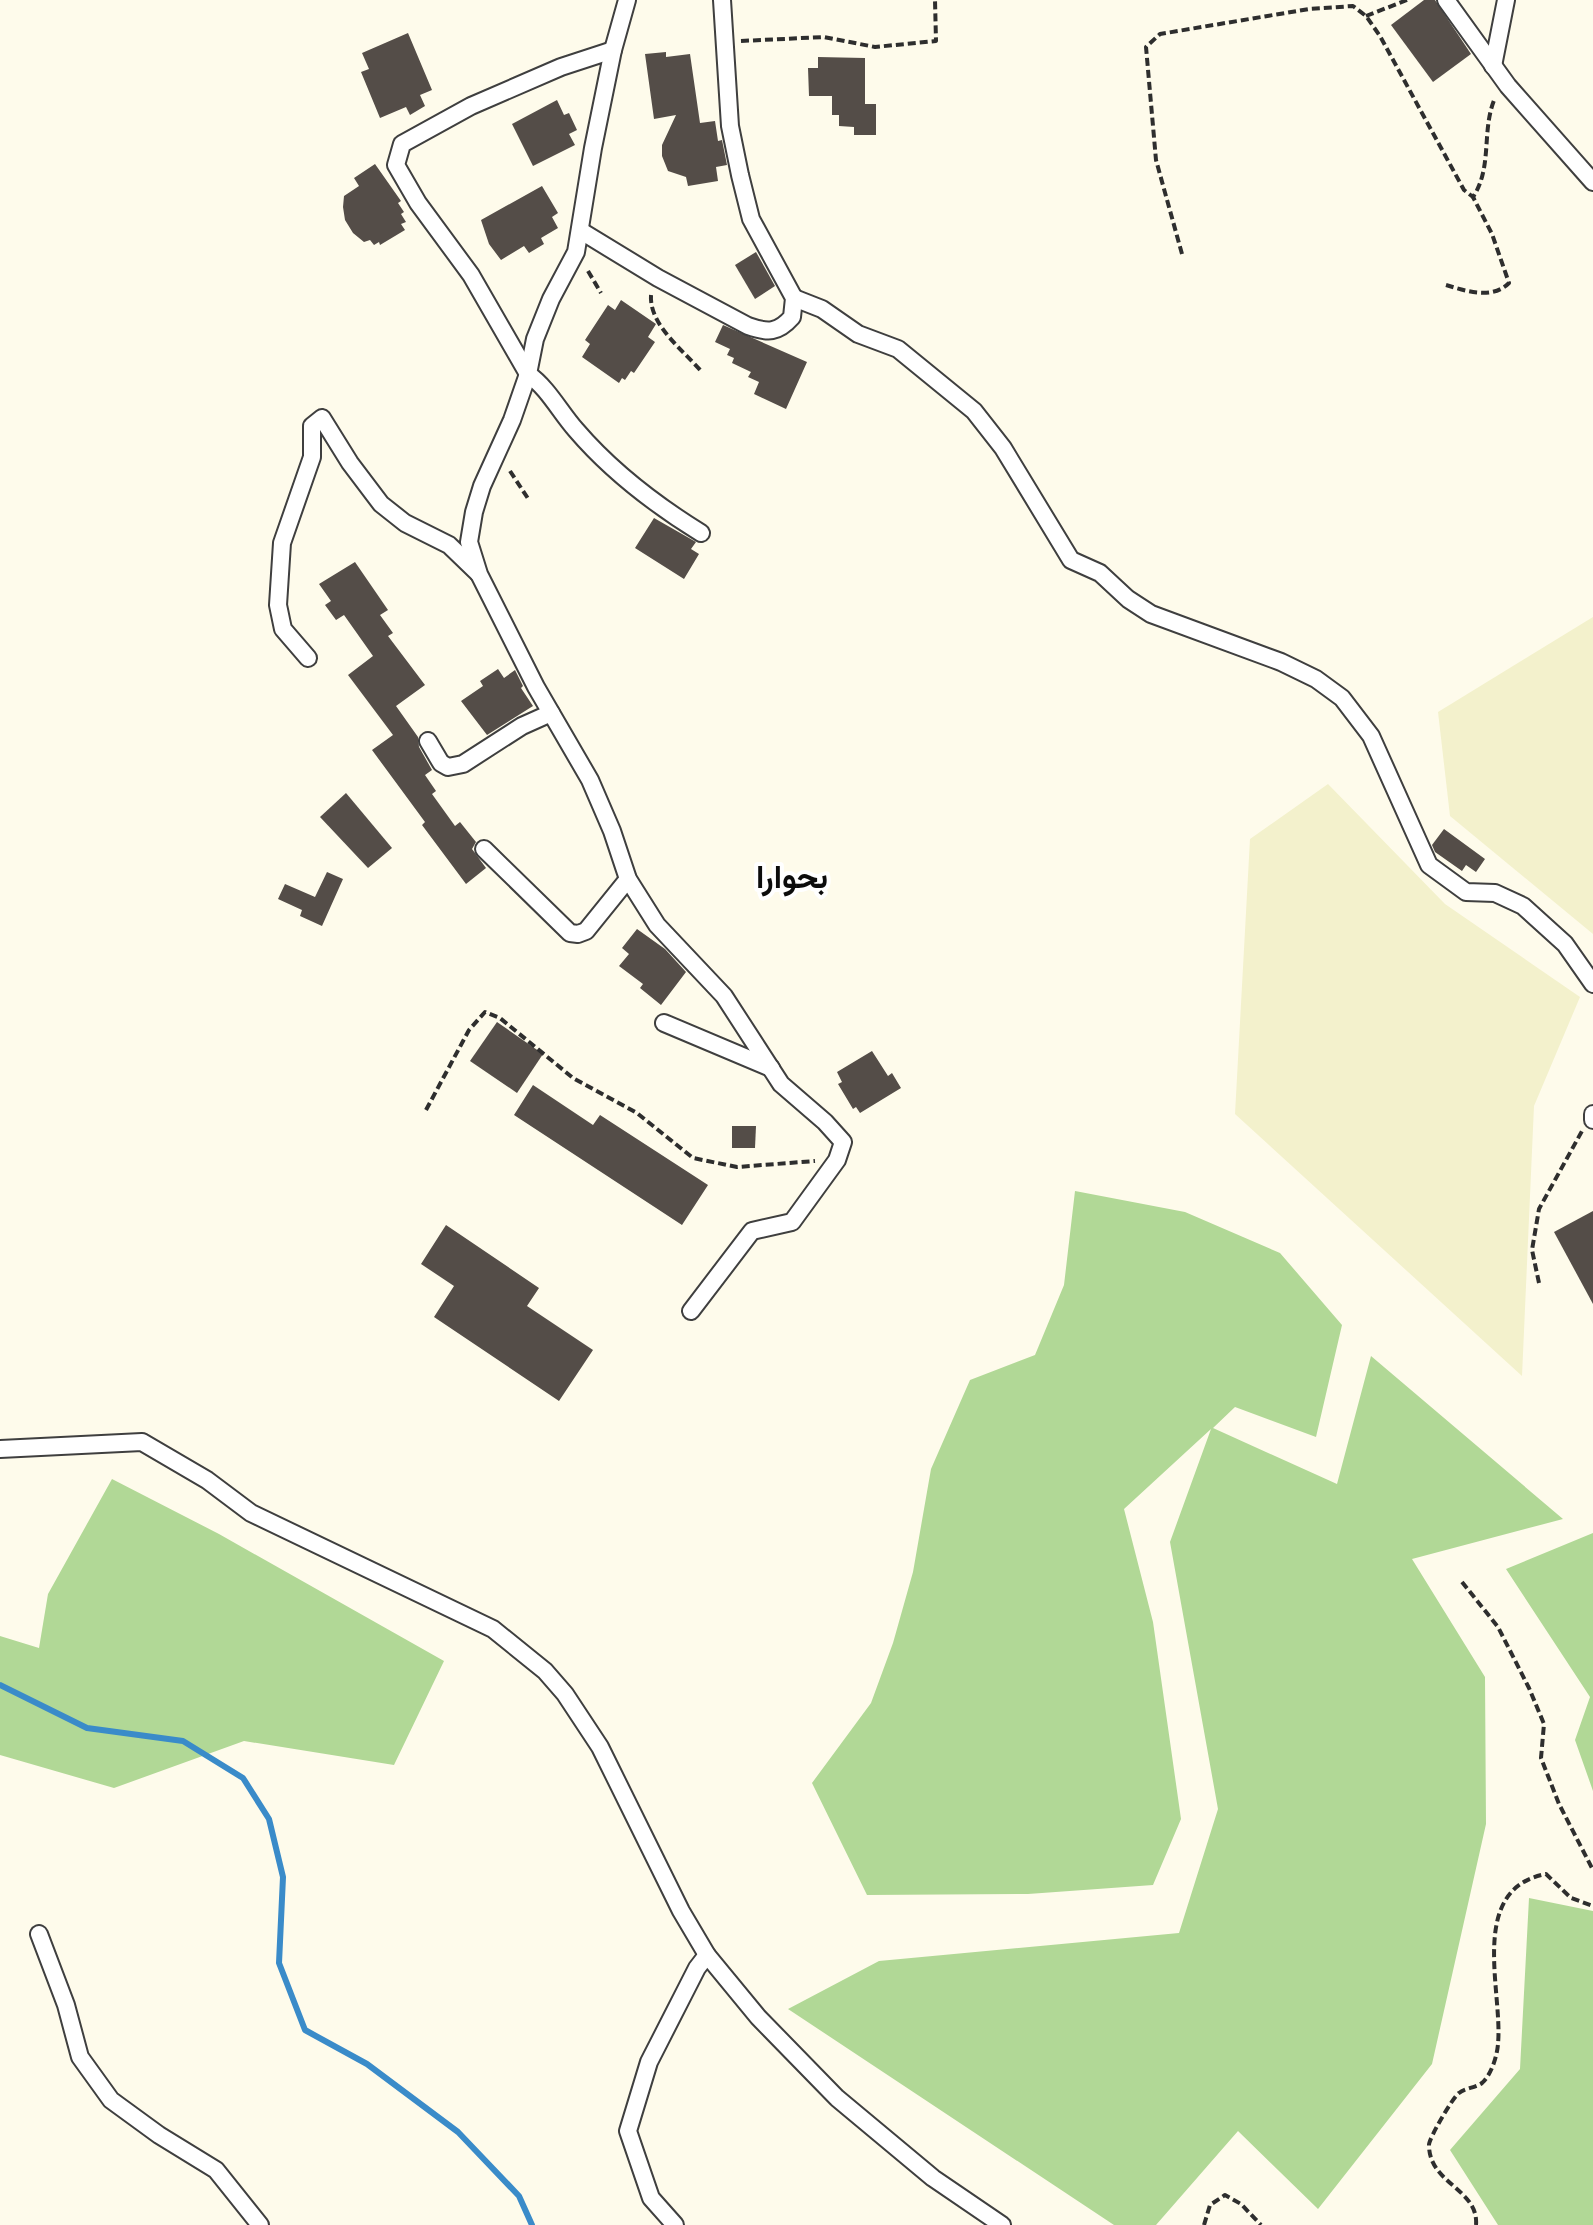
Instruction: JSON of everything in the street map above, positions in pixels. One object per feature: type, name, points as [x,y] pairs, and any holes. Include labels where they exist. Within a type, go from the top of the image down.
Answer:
[{"type":"street","points":[[627,0],[613,50],[593,148],[576,252],[551,299],[535,339],[528,374],[512,420],[474,512],[469,542],[479,574],[551,713],[590,780],[628,879],[657,925],[724,996],[781,1084],[843,1142],[837,1160],[792,1222],[752,1231],[691,1311]]},
{"type":"street","points":[[581,231],[658,278],[748,326],[774,332],[792,317],[794,298],[751,219],[730,126],[722,0]]},
{"type":"street","points":[[1446,0],[1508,86],[1593,182]]},
{"type":"street","points":[[1493,66],[1506,0]]},
{"type":"street","points":[[613,50],[561,67],[471,106],[402,144],[396,165],[418,203],[471,275],[528,374],[539,381],[575,429],[612,469],[663,509],[701,533]]},
{"type":"street","points":[[794,298],[822,309],[858,334],[898,349],[974,411],[1003,448],[1071,560],[1100,573],[1128,599],[1151,614],[1281,662],[1316,679],[1342,698],[1371,736],[1429,865],[1466,892],[1495,893],[1523,906],[1565,944],[1593,984]]},
{"type":"street","points":[[308,658],[283,629],[278,605],[282,543],[312,457],[312,426],[322,418],[381,504],[405,523],[449,545],[479,574]]},
{"type":"street","points":[[428,741],[441,763],[448,767],[463,764],[522,726],[551,713]]},
{"type":"street","points":[[484,849],[570,933],[586,931],[628,879]]},
{"type":"street","points":[[664,1023],[771,1068]]},
{"type":"street","points":[[0,1449],[142,1442],[207,1480],[251,1513],[493,1629],[545,1671],[581,1719],[607,1761],[681,1911],[707,1955],[758,2017],[837,2098],[933,2178],[1002,2225]]},
{"type":"street","points":[[39,1934],[66,2005],[80,2057],[111,2100],[159,2135],[216,2170],[260,2225]]},
{"type":"street","points":[[675,2225],[651,2198],[628,2131],[649,2062],[697,1968],[707,1955]]},
{"type":"path","points":[[725,41],[824,37],[875,47],[936,41],[935,0]]},
{"type":"path","points":[[1366,16],[1407,0]]},
{"type":"path","points":[[1182,254],[1156,160],[1146,47],[1160,34],[1309,9],[1353,6],[1366,16],[1464,190],[1473,197],[1492,234],[1509,283],[1502,290],[1477,294],[1446,285]]},
{"type":"path","points":[[1473,197],[1480,187],[1485,169],[1491,108],[1496,97],[1508,86]]},
{"type":"path","points":[[658,278],[651,292],[650,306],[654,317],[701,371]]},
{"type":"path","points":[[497,453],[529,500]]},
{"type":"path","points":[[426,1110],[469,1030],[485,1012],[500,1018],[573,1078],[637,1113],[693,1158],[737,1167],[837,1160]]},
{"type":"path","points":[[1539,1283],[1532,1250],[1539,1209],[1567,1156],[1593,1117]]},
{"type":"path","points":[[1462,1582],[1498,1627],[1529,1688],[1544,1724],[1541,1758],[1559,1804],[1593,1870]]},
{"type":"path","points":[[1476,2225],[1477,2213],[1466,2198],[1443,2179],[1430,2160],[1429,2141],[1458,2093],[1482,2083],[1493,2065],[1498,2044],[1495,1929],[1501,1910],[1512,1890],[1531,1877],[1546,1874],[1571,1898],[1593,1906]]},
{"type":"path","points":[[1204,2225],[1210,2205],[1225,2195],[1241,2204],[1261,2225]]},
{"type":"shaded area","points":[[1593,617],[1593,934],[1450,816],[1438,712]]},
{"type":"shaded area","points":[[1328,784],[1445,904],[1580,997],[1534,1106],[1522,1376],[1235,1114],[1250,839]]},
{"type":"green space","points":[[1075,1191],[1185,1212],[1280,1253],[1342,1325],[1316,1437],[1235,1407],[1213,1428],[1337,1484],[1371,1356],[1563,1519],[1412,1559],[1485,1677],[1486,1824],[1432,2064],[1318,2209],[1238,2131],[1156,2225],[1114,2225],[788,2009],[879,1961],[1179,1933],[1218,1809],[1170,1542],[1211,1429],[1124,1509],[1153,1622],[1181,1819],[1153,1885],[1028,1894],[867,1895],[812,1783],[871,1703],[893,1643],[913,1572],[931,1469],[970,1380],[1035,1355],[1064,1285]]},
{"type":"green space","points":[[112,1479],[219,1534],[444,1661],[394,1765],[244,1741],[114,1788],[0,1755],[0,1636],[39,1648],[48,1594]]},
{"type":"green space","points":[[1593,1533],[1593,1791],[1575,1740],[1590,1697],[1506,1569]]},
{"type":"green space","points":[[1529,1898],[1593,1911],[1593,2225],[1498,2225],[1450,2150],[1520,2069]]},
{"type":"building","points":[[1424,0],[1435,0],[1471,54],[1433,82],[1391,25]]},
{"type":"building","points":[[408,33],[432,90],[420,95],[425,106],[410,115],[406,107],[380,118],[361,72],[369,69],[362,53]]},
{"type":"building","points":[[666,52],[666,57],[690,54],[700,123],[715,121],[718,141],[722,140],[727,165],[716,167],[718,181],[688,186],[686,177],[668,171],[662,156],[662,145],[676,115],[654,119],[645,54]]},
{"type":"building","points":[[818,57],[865,58],[865,104],[876,104],[876,135],[854,135],[854,127],[839,126],[839,115],[832,115],[832,96],[809,96],[808,68],[818,68]]},
{"type":"building","points":[[557,100],[564,115],[569,113],[577,130],[569,134],[575,145],[533,166],[512,124]]},
{"type":"building","points":[[375,164],[401,201],[398,203],[406,222],[401,224],[405,230],[380,245],[379,242],[374,245],[370,240],[364,242],[353,233],[345,220],[343,207],[344,196],[359,186],[354,178]]},
{"type":"building","points":[[542,186],[558,213],[552,217],[558,228],[541,238],[544,244],[529,253],[524,246],[501,260],[489,244],[481,220]]},
{"type":"building","points":[[756,252],[775,286],[755,299],[735,265]]},
{"type":"building","points":[[621,300],[656,324],[648,337],[655,342],[634,373],[631,371],[619,383],[582,357],[590,344],[585,340],[608,305],[615,310]]},
{"type":"building","points":[[723,325],[807,362],[786,409],[754,394],[759,382],[748,377],[751,372],[732,363],[734,358],[727,355],[730,349],[715,342]]},
{"type":"building","points":[[654,518],[696,542],[691,549],[699,554],[684,579],[635,548]]},
{"type":"building","points":[[355,562],[388,610],[380,615],[393,633],[388,636],[425,685],[396,706],[418,737],[419,747],[432,770],[425,775],[436,791],[432,794],[455,826],[460,822],[476,842],[472,849],[486,868],[466,884],[372,750],[393,735],[348,675],[373,656],[344,615],[336,620],[325,605],[331,601],[319,584]]},
{"type":"building","points":[[498,669],[504,678],[515,670],[523,686],[521,688],[533,706],[487,735],[461,701],[483,686],[480,681]]},
{"type":"building","points":[[346,793],[392,848],[368,868],[320,817]]},
{"type":"building","points":[[1444,829],[1485,859],[1476,872],[1466,865],[1462,871],[1435,852],[1432,845]]},
{"type":"building","points":[[327,872],[343,879],[322,926],[300,916],[302,910],[278,899],[285,884],[315,897]]},
{"type":"building","points":[[637,929],[665,949],[686,972],[661,1005],[640,988],[643,984],[619,966],[629,954],[622,948]]},
{"type":"building","points":[[497,1022],[543,1054],[517,1093],[470,1061]]},
{"type":"building","points":[[872,1051],[888,1076],[892,1073],[901,1088],[860,1113],[856,1107],[853,1109],[838,1084],[842,1082],[837,1072]]},
{"type":"building","points":[[533,1085],[593,1125],[600,1115],[708,1185],[682,1225],[514,1115]]},
{"type":"building","points":[[732,1126],[756,1126],[755,1148],[732,1148]]},
{"type":"building","points":[[1593,1211],[1593,1304],[1554,1232]]},
{"type":"building","points":[[446,1225],[539,1288],[527,1306],[593,1350],[559,1401],[434,1317],[454,1286],[421,1264]]},
{"type":"waterway","points":[[0,1685],[87,1728],[183,1741],[243,1778],[269,1819],[283,1877],[279,1963],[305,2030],[367,2064],[458,2132],[519,2196],[532,2225]]},
{"type":"district","name":"بحوارا","points":[[792,878]]}]
